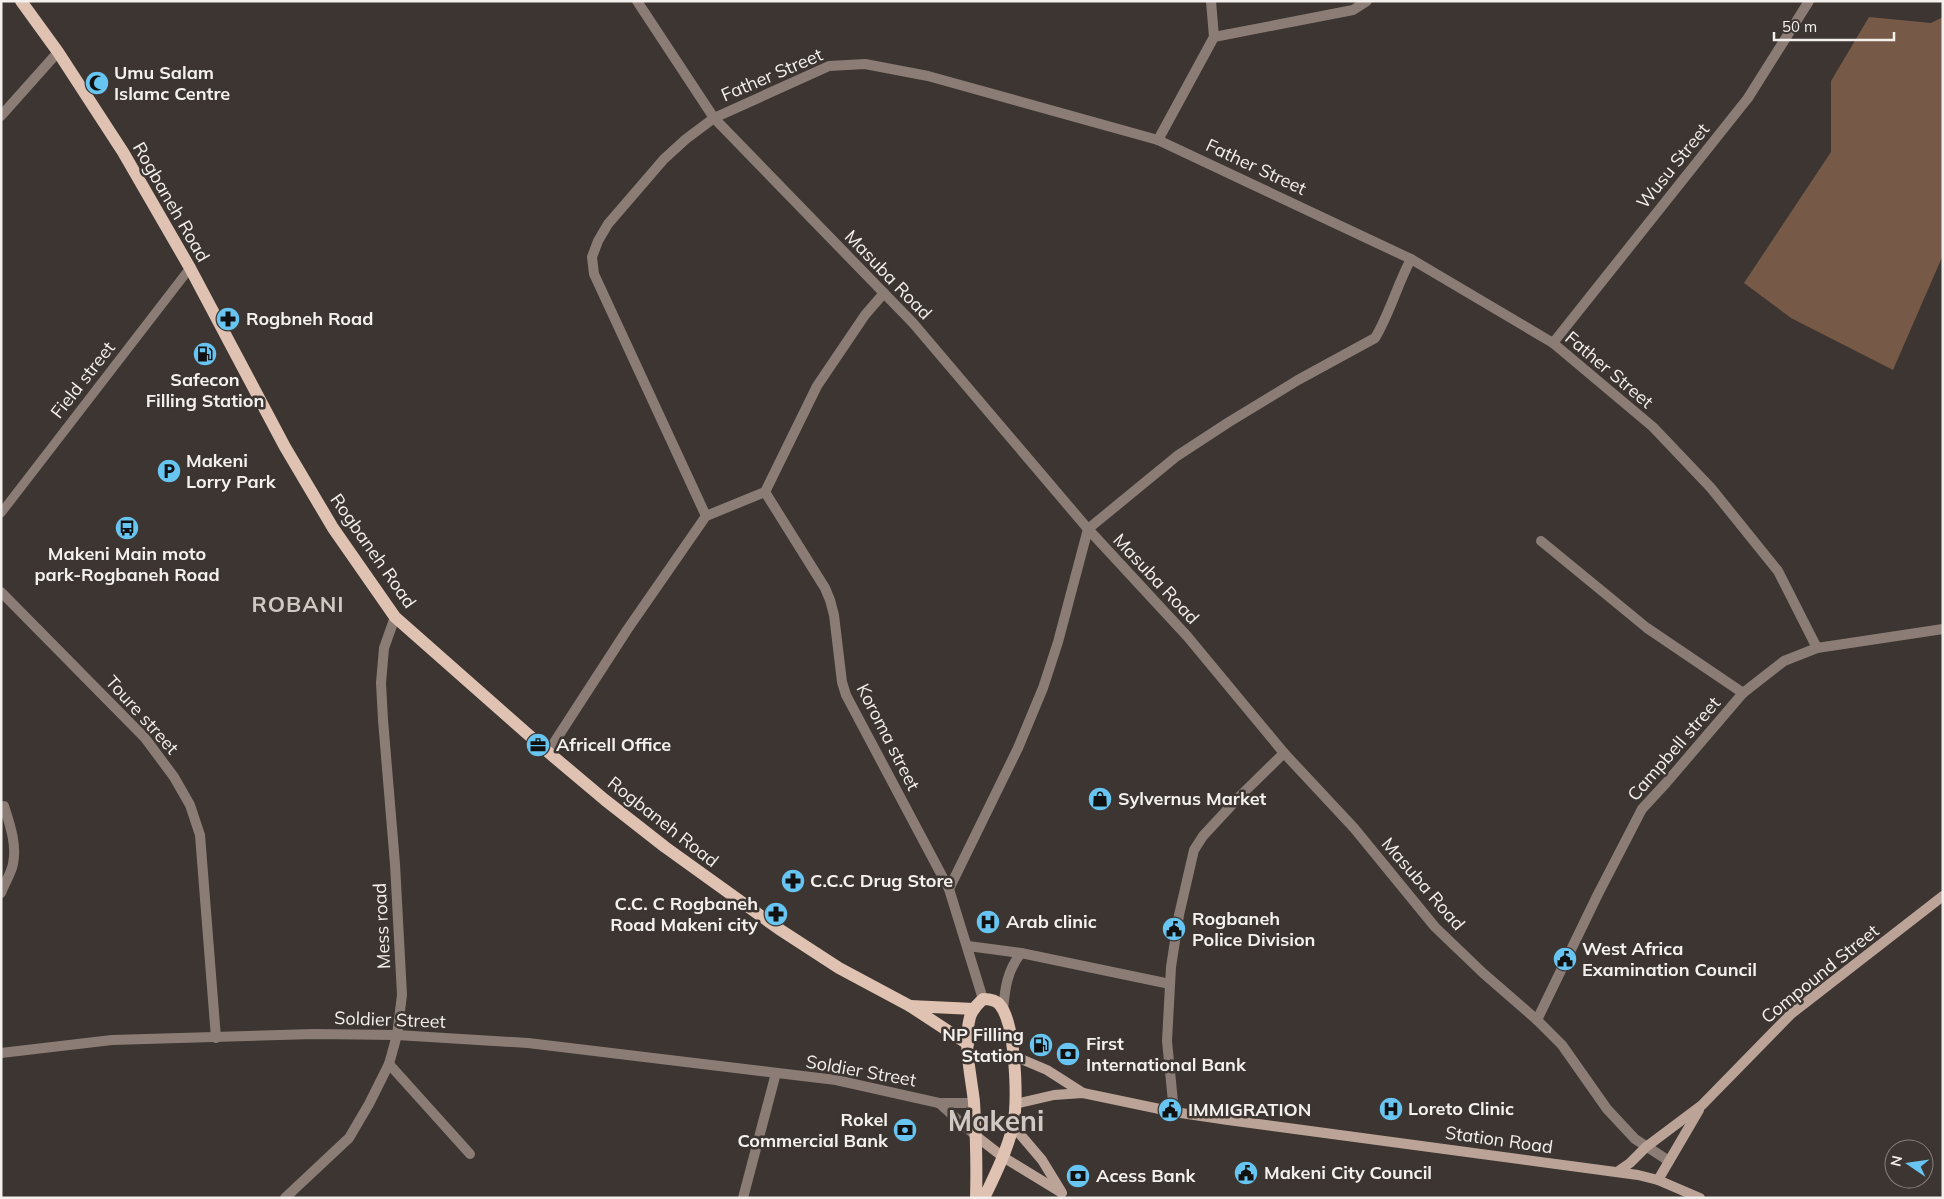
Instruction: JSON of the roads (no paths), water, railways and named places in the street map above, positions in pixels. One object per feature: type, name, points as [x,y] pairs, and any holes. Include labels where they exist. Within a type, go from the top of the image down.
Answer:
[{"type":"main road","name":"Rogbaneh Road","points":[[21,1],[58,52],[123,152],[190,268],[285,447],[333,528],[395,617],[548,752],[665,847],[779,929],[840,968],[910,1006],[968,1044]]},
{"type":"main road","name":"Compound Street","points":[[1617,1172],[1630,1163],[1646,1147],[1702,1105],[1791,1014],[1943,896]]},
{"type":"main road","points":[[976,1198],[976,1136],[968,1044],[969,1019],[974,1009],[983,999],[995,1000],[1003,1010],[1010,1030],[1014,1056],[1015,1104],[1013,1126],[984,1198]]},
{"type":"main road","points":[[910,1006],[974,1009]]},
{"type":"main road","name":"Station Road","points":[[1014,1056],[1047,1070],[1082,1093]]},
{"type":"main road","name":"Station Road","points":[[1015,1104],[1054,1095],[1082,1093],[1174,1112],[1617,1172],[1658,1180],[1700,1198]]},
{"type":"main road","name":"Compound Street","points":[[1658,1180],[1702,1105]]},
{"type":"main road","points":[[1013,1126],[1042,1160],[1064,1195]]},
{"type":"main road","points":[[976,1136],[1002,1157],[1064,1195]]},
{"type":"street","name":"Masuba Road","points":[[637,1],[714,118],[913,323],[1088,529],[1187,636],[1284,753],[1354,828],[1435,926],[1483,973],[1538,1020],[1562,1046],[1607,1109],[1635,1139],[1669,1161]]},
{"type":"street","points":[[1158,140],[1214,38],[1211,1]]},
{"type":"street","points":[[1214,38],[1353,10],[1367,1]]},
{"type":"street","name":"Wusu Street","points":[[1553,343],[1748,98],[1809,1]]},
{"type":"street","points":[[1,116],[58,52]]},
{"type":"street","name":"Father Street","points":[[706,516],[594,274],[592,256],[608,224],[664,159],[686,139],[714,118],[829,66],[865,64],[928,76],[1158,140],[1411,259],[1553,343],[1653,427],[1711,488],[1778,571],[1816,648]]},
{"type":"street","points":[[949,889],[1018,748],[1043,688],[1058,642],[1088,529],[1178,456],[1229,422],[1298,380],[1375,338],[1411,259]]},
{"type":"street","points":[[548,752],[627,630],[706,516],[765,492],[817,386],[865,315],[884,293]]},
{"type":"street","name":"Koroma street","points":[[765,492],[825,588],[834,615],[842,682],[846,695],[949,889],[983,999]]},
{"type":"street","points":[[1541,541],[1647,628],[1743,694]]},
{"type":"street","name":"Toure street","points":[[1,592],[145,738],[174,777],[190,805],[200,834],[216,1038]]},
{"type":"street","name":"Mess road","points":[[285,1198],[349,1138],[389,1064],[397,1035],[402,986],[381,683],[384,648],[395,617]]},
{"type":"street","name":"Campbell street","points":[[1538,1020],[1598,894],[1642,809],[1743,694],[1784,661],[1816,648],[1943,629]]},
{"type":"street","points":[[1174,1112],[1167,1041],[1170,984],[1179,915],[1194,850],[1197,843],[1240,796],[1284,753]]},
{"type":"street","points":[[1,893],[13,865],[14,848],[14,841],[4,806]]},
{"type":"street","points":[[968,946],[1021,953],[1170,984]]},
{"type":"street","points":[[1003,1010],[1008,974],[1014,961],[1021,953]]},
{"type":"street","name":"Soldier Street","points":[[1,1053],[112,1040],[314,1034],[397,1035],[528,1043],[836,1080],[939,1103],[974,1103]]},
{"type":"street","points":[[389,1064],[470,1154]]},
{"type":"street","points":[[743,1198],[776,1073]]},
{"type":"street","name":"Soldier Street","points":[[939,1103],[976,1136]]},
{"type":"lane","name":"Field street","points":[[1,513],[190,268]]},
{"type":"place","name":"Umu Salam Islamc Centre","points":[[97,83]]},
{"type":"place","name":"Rogbneh Road","points":[[228,319]]},
{"type":"place","name":"Safecon Filling Station","points":[[205,354]]},
{"type":"place","name":"Makeni Lorry Park","points":[[169,471]]},
{"type":"place","name":"Makeni Main moto park-Rogbaneh Road","points":[[127,528]]},
{"type":"place","name":"Africell Office","points":[[538,745]]},
{"type":"place","name":"Sylvernus Market","points":[[1100,799]]},
{"type":"place","name":"C.C.C Drug Store","points":[[793,881]]},
{"type":"place","name":"C.C. C Rogbaneh Road Makeni city","points":[[776,914]]},
{"type":"place","name":"Arab clinic","points":[[988,922]]},
{"type":"place","name":"Rogbaneh Police Division","points":[[1174,929]]},
{"type":"place","name":"West Africa Examination Council","points":[[1565,959]]},
{"type":"place","name":"NP Filling Station","points":[[1041,1045]]},
{"type":"place","name":"First International Bank","points":[[1068,1054]]},
{"type":"place","name":"Loreto Clinic","points":[[1391,1109]]},
{"type":"place","name":"IMMIGRATION","points":[[1170,1110]]},
{"type":"place","name":"Rokel Commercial Bank","points":[[905,1130]]},
{"type":"place","name":"Makeni City Council","points":[[1246,1173]]},
{"type":"place","name":"Acess Bank","points":[[1078,1176]]},
{"type":"district","name":"ROBANI","points":[[298,604]]},
{"type":"district","name":"Makeni","points":[[996,1121]]}]
